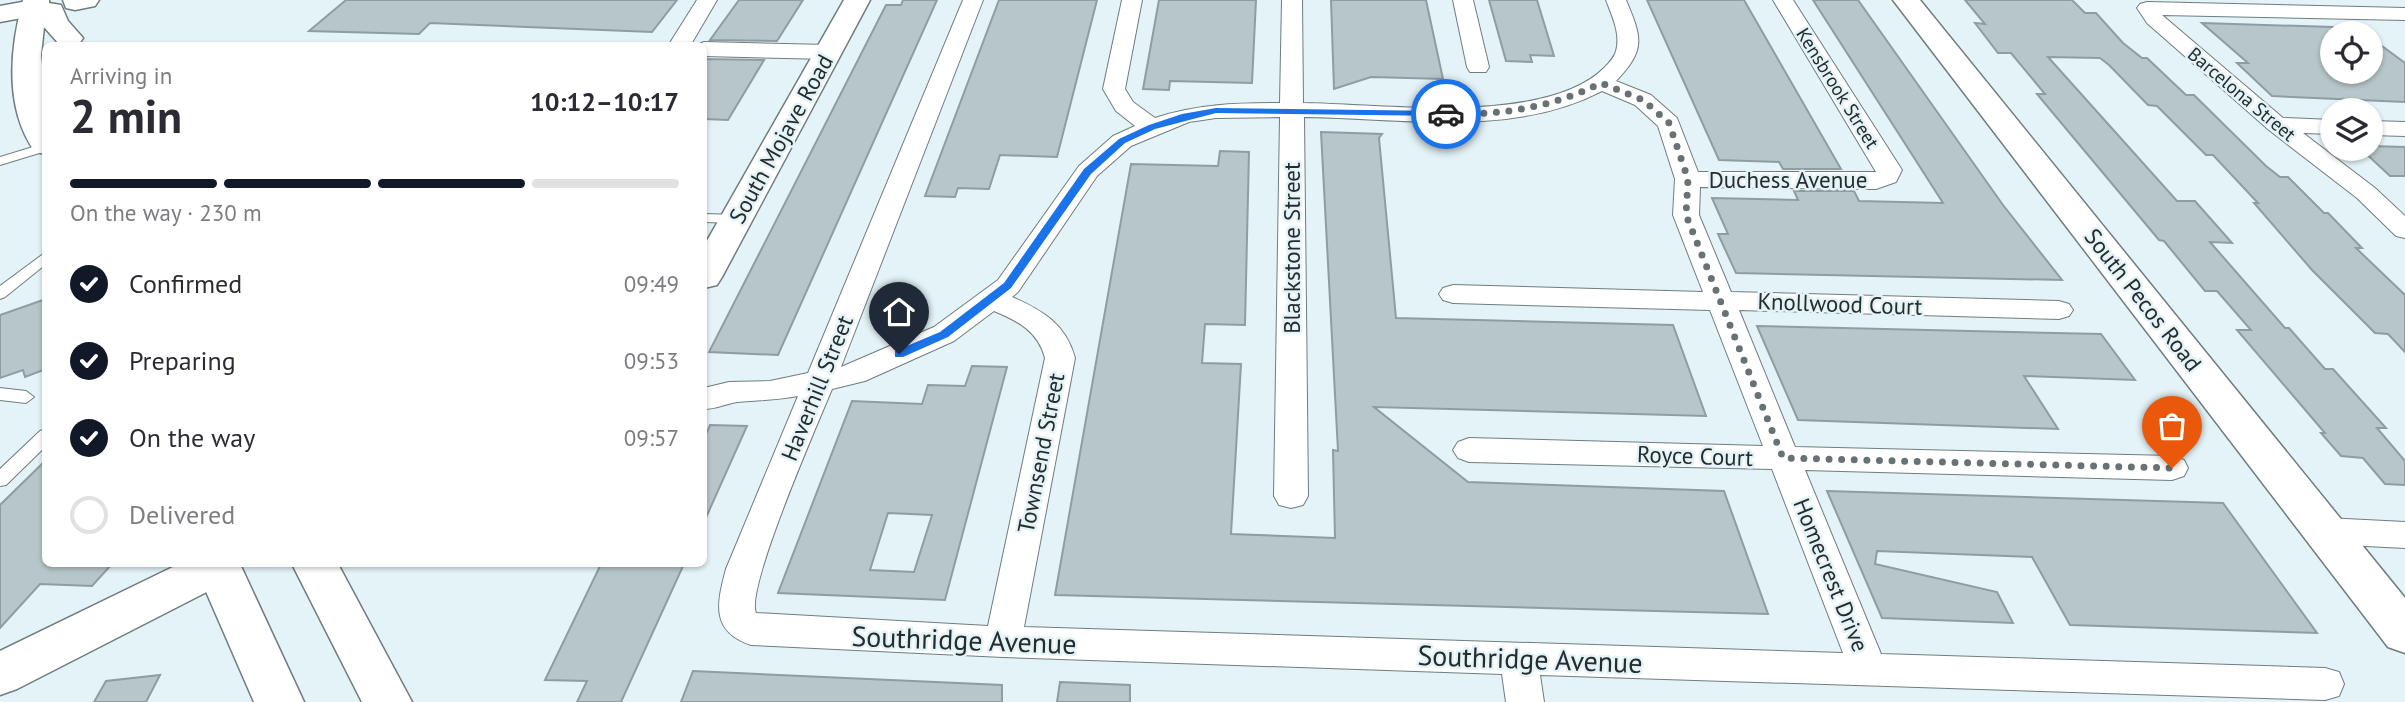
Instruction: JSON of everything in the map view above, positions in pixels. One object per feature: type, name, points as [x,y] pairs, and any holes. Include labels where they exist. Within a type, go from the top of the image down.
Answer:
[{"type":"street","points":[[681,42],[707,0]]},
{"type":"street","name":"South Mojave Road","points":[[707,272],[857,0]]},
{"type":"street","name":"Haverhill Street","points":[[739,623],[734,611],[744,569],[973,0]]},
{"type":"street","points":[[1132,0],[1114,89],[1124,106],[1152,127]]},
{"type":"street","name":"Blackstone Street","points":[[1292,0],[1292,496]]},
{"type":"street","points":[[1463,0],[1478,67]]},
{"type":"street","points":[[712,390],[770,391],[819,383],[854,374],[944,334],[1008,286],[1088,172],[1122,141],[1152,127],[1185,116],[1216,111],[1474,114],[1540,107],[1569,99],[1601,83],[1624,60],[1629,45],[1628,30],[1616,0]]},
{"type":"street","name":"Kensbrook Street","points":[[1783,0],[1889,170],[1887,177]]},
{"type":"street","name":"South Pecos Road","points":[[1906,0],[2405,633]]},
{"type":"street","points":[[69,42],[76,1]]},
{"type":"street","points":[[0,14],[35,4],[51,11],[55,24],[69,42]]},
{"type":"street","points":[[35,4],[25,76],[37,130],[42,139]]},
{"type":"street","name":"Barcelona Street","points":[[2400,18],[2147,8],[2154,19],[2277,125],[2366,193],[2405,230]]},
{"type":"street","points":[[707,49],[829,52]]},
{"type":"street","name":"Homecrest Drive","points":[[1601,83],[1643,100],[1669,123],[1688,179],[1686,215],[1869,670]]},
{"type":"street","points":[[2277,125],[2320,127]]},
{"type":"street","points":[[2383,128],[2405,129]]},
{"type":"street","name":"Duchess Avenue","points":[[1688,179],[1876,181],[1887,177]]},
{"type":"street","name":"Knollwood Court","points":[[1453,294],[2059,310]]},
{"type":"street","name":"Townsend Street","points":[[992,299],[1045,325],[1058,343],[1060,358],[1003,642]]},
{"type":"street","name":"Royce Court","points":[[1469,450],[2172,468]]},
{"type":"street","points":[[2326,531],[2405,535]]},
{"type":"street","points":[[0,674],[212,567]]},
{"type":"street","points":[[219,567],[279,702]]},
{"type":"street","points":[[317,567],[387,702]]},
{"type":"street","name":"Southridge Avenue","points":[[739,623],[751,631],[1003,642],[2325,684]]},
{"type":"street","points":[[1519,659],[1525,702]]},
{"type":"lane","points":[[0,161],[42,147]]},
{"type":"lane","points":[[707,218],[737,219]]},
{"type":"lane","points":[[0,294],[42,259]]},
{"type":"lane","points":[[0,394],[26,397]]},
{"type":"lane","points":[[0,480],[42,439]]},
{"type":"building","points":[[346,0],[677,0],[652,32],[430,23],[419,34],[309,31]]},
{"type":"building","points":[[739,0],[803,0],[777,41],[710,40]]},
{"type":"building","points":[[903,0],[937,0],[778,355],[709,352],[886,5],[901,5]]},
{"type":"building","points":[[999,0],[1097,0],[1057,157],[1000,155],[989,189],[958,188],[955,197],[925,196]]},
{"type":"building","points":[[1159,0],[1256,0],[1252,83],[1170,81],[1169,90],[1143,89]]},
{"type":"building","points":[[1331,0],[1426,0],[1443,79],[1371,77],[1334,89]]},
{"type":"building","points":[[1489,0],[1537,0],[1554,56],[1530,55],[1532,62],[1506,61]]},
{"type":"building","points":[[1647,0],[1744,0],[1841,169],[1783,169],[1779,162],[1719,160]]},
{"type":"building","points":[[1813,0],[1858,0],[2003,205],[2062,280],[1736,273],[1718,234],[1728,234],[1712,198],[1798,200],[1794,191],[1854,191],[1859,201],[1943,203]]},
{"type":"building","points":[[1965,0],[2072,0],[2085,13],[2096,13],[2123,43],[2142,58],[2147,58],[2186,95],[2194,95],[2266,166],[2280,177],[2288,177],[2324,213],[2328,213],[2362,248],[2356,248],[2405,295],[2405,352],[2388,334],[2375,333],[2312,270],[2254,203],[2258,203],[2213,155],[2206,155],[2157,106],[2148,105],[2109,65],[2100,58],[2048,57],[2177,201],[2195,201],[2232,243],[2210,242],[2285,328],[2289,328],[2325,369],[2333,369],[2386,428],[2377,428],[2405,461],[2405,485],[2385,484],[2363,458],[2341,456],[2321,433],[2325,433],[2237,330],[2251,330],[2217,291],[2205,291],[2164,241],[2159,240],[2037,94],[2045,94],[2011,53],[1998,53],[1975,23],[1985,24]]},
{"type":"building","points":[[2202,23],[2320,27],[2320,84],[2383,84],[2383,47],[2405,63],[2405,102],[2383,101],[2383,98],[2272,96],[2237,63],[2248,63]]},
{"type":"building","points":[[707,59],[764,60],[728,120],[707,119]]},
{"type":"building","points":[[1321,132],[1382,134],[1379,138],[1396,318],[1673,325],[1706,416],[1374,407],[1468,482],[1724,491],[1768,614],[1055,595],[1131,164],[1218,166],[1220,151],[1249,152],[1245,325],[1205,324],[1202,363],[1241,364],[1231,534],[1335,538],[1333,450],[1338,451]]},
{"type":"building","points":[[2383,146],[2405,147],[2405,176],[2390,176],[2374,161],[2383,161]]},
{"type":"building","points":[[42,300],[42,371],[25,377],[23,370],[0,378],[0,315]]},
{"type":"building","points":[[1757,326],[2101,334],[2135,380],[2024,376],[2058,429],[1798,420]]},
{"type":"building","points":[[972,366],[1007,367],[945,600],[778,593],[852,401],[922,404],[928,385],[965,386]],"holes":[[[888,513],[932,515],[914,572],[870,570]]]},
{"type":"building","points":[[710,425],[747,426],[707,515],[707,432]]},
{"type":"building","points":[[42,464],[42,567],[109,567],[92,586],[40,584],[0,628],[0,505]]},
{"type":"building","points":[[1827,491],[2223,503],[2317,633],[2070,625],[2032,557],[1877,551],[1875,564],[1997,592],[2013,623],[1882,618]]},
{"type":"building","points":[[600,567],[683,567],[621,702],[577,702],[587,681],[545,680]]},
{"type":"building","points":[[693,671],[1002,685],[1002,702],[681,702]]},
{"type":"building","points":[[160,675],[146,702],[94,702],[106,681]]},
{"type":"building","points":[[1060,682],[1130,685],[1130,702],[1057,702]]},
{"type":"way so far","points":[[1446,114],[1540,107],[1569,99],[1601,83],[1643,100],[1669,123],[1688,179],[1686,215],[1783,458],[2172,468]]},
{"type":"route","points":[[899,354],[944,334],[1008,286],[1088,172],[1122,141],[1152,127],[1185,116],[1216,111],[1446,114]]}]
